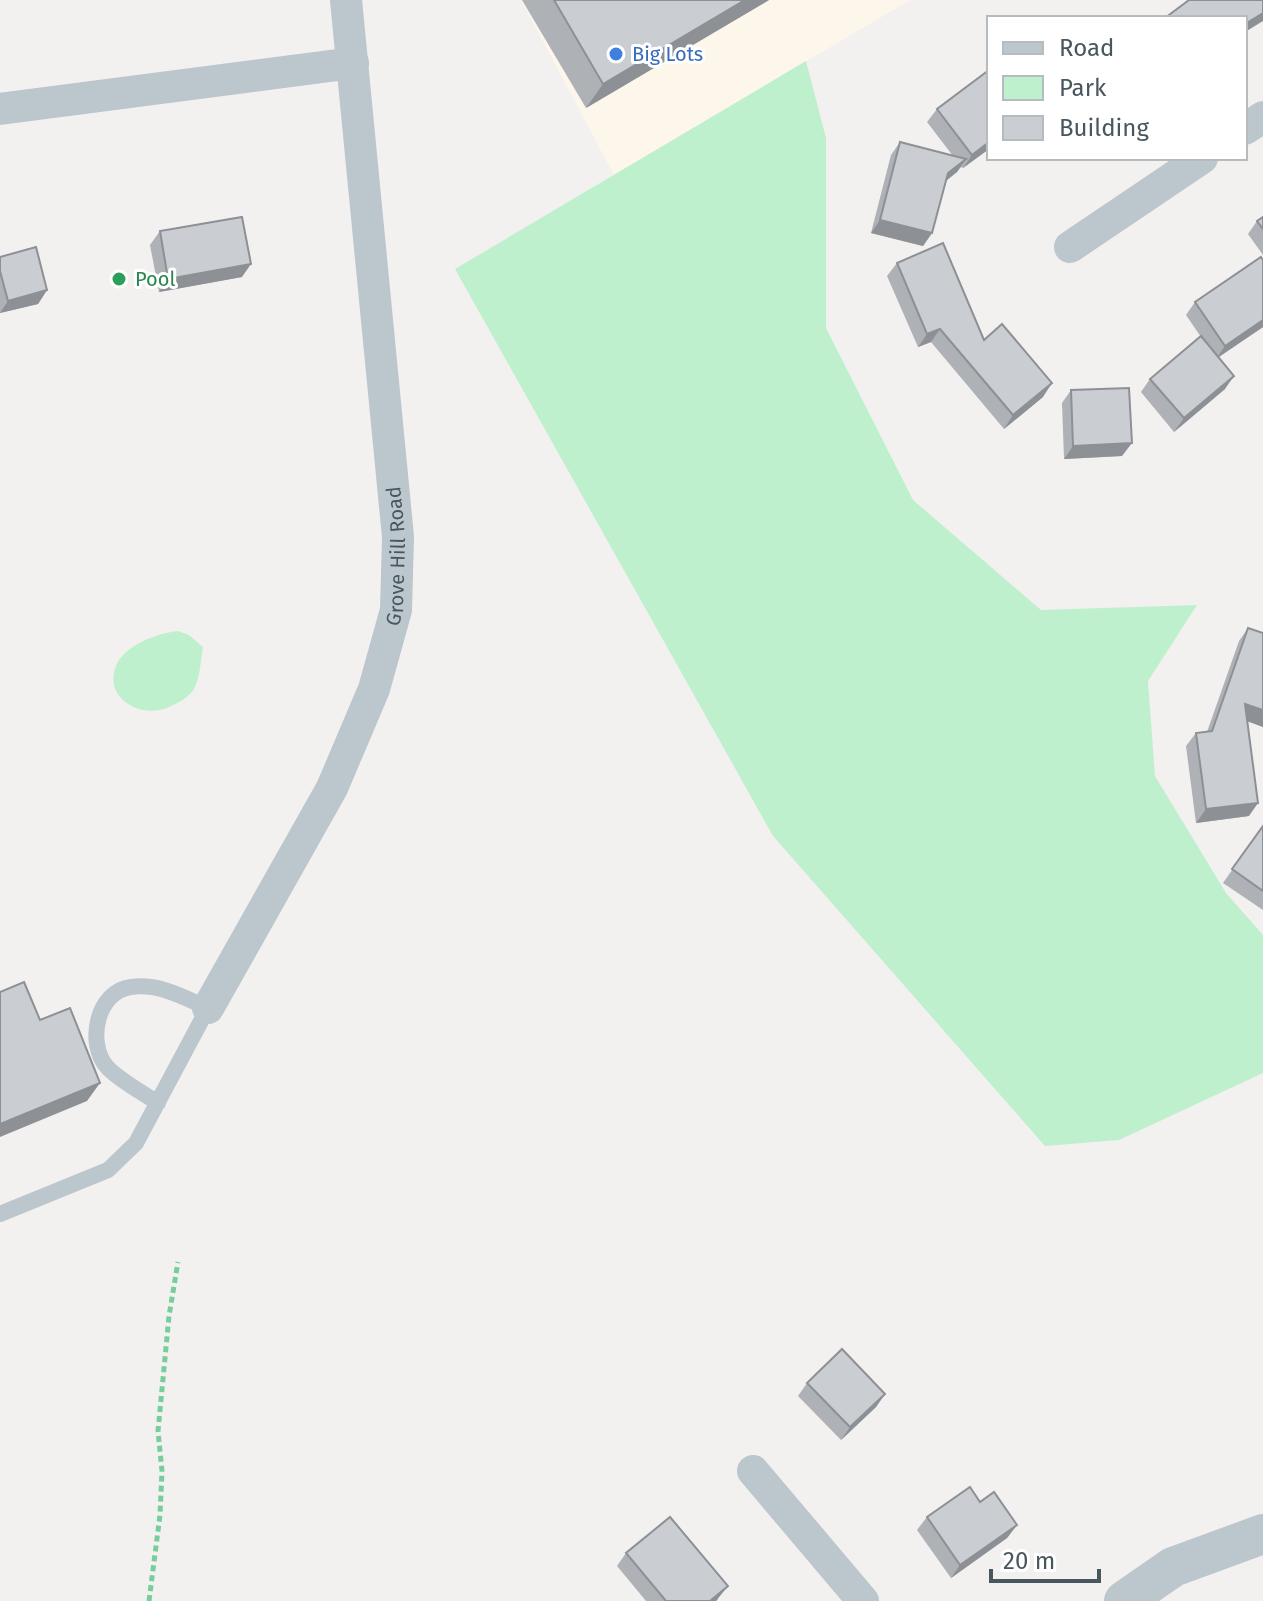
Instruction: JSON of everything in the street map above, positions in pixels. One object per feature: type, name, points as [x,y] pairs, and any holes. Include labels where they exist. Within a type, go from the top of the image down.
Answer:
[{"type":"street","name":"Grove Hill Road","points":[[208,1008],[332,788],[374,689],[396,610],[398,537],[346,0]]},
{"type":"street","points":[[0,109],[353,63]]},
{"type":"street","points":[[1070,247],[1199,160]]},
{"type":"street","points":[[753,1471],[863,1601]]},
{"type":"street","points":[[1124,1601],[1173,1567],[1263,1534]]},
{"type":"lane","points":[[0,1214],[108,1170],[136,1143],[158,1103],[208,1008],[151,986],[128,987],[110,997],[96,1031],[97,1049],[108,1067],[158,1103]]},
{"type":"path","points":[[149,1601],[161,1500],[158,1431],[169,1316],[178,1262]]},
{"type":"shaded area","points":[[521,0],[910,0],[614,175]]},
{"type":"green space","points":[[806,61],[826,138],[826,328],[913,500],[1041,610],[1197,605],[1148,681],[1155,776],[1226,893],[1263,935],[1263,1073],[1119,1140],[1045,1146],[773,836],[455,269]]},
{"type":"green space","points":[[178,631],[189,635],[203,647],[194,689],[179,702],[158,710],[147,711],[127,703],[115,688],[113,677],[120,659],[142,641]]},
{"type":"building","name":"Big Lots","points":[[554,0],[745,0],[603,84]]},
{"type":"building","points":[[1189,0],[1263,0],[1263,13],[1247,23],[1247,16],[1168,16]]},
{"type":"building","points":[[987,72],[987,144],[972,155],[937,109]]},
{"type":"building","points":[[900,142],[966,159],[948,173],[932,233],[880,220]]},
{"type":"building","points":[[242,217],[251,264],[168,279],[160,231]]},
{"type":"building","points":[[943,243],[984,340],[1002,324],[1052,383],[1013,415],[940,329],[927,334],[897,263]]},
{"type":"building","points":[[36,247],[47,290],[8,301],[0,271],[0,257]]},
{"type":"building","points":[[1261,257],[1263,320],[1225,346],[1195,302]]},
{"type":"building","points":[[1201,336],[1234,376],[1184,418],[1150,379]]},
{"type":"building","points":[[1129,388],[1132,443],[1073,446],[1071,390]]},
{"type":"building","points":[[1248,628],[1263,633],[1263,710],[1245,704],[1258,803],[1206,809],[1196,733],[1212,731]]},
{"type":"building","points":[[1263,826],[1263,891],[1232,869]]},
{"type":"building","points":[[24,982],[40,1020],[70,1008],[100,1083],[0,1124],[0,992]]},
{"type":"building","points":[[842,1349],[885,1394],[850,1427],[807,1383]]},
{"type":"building","points":[[970,1487],[980,1502],[994,1492],[1017,1525],[960,1565],[927,1517]]},
{"type":"building","points":[[670,1517],[728,1586],[710,1601],[666,1601],[626,1553]]},
{"type":"place","name":"Big Lots","points":[[616,54]]},
{"type":"place","name":"Pool","points":[[119,279]]}]
